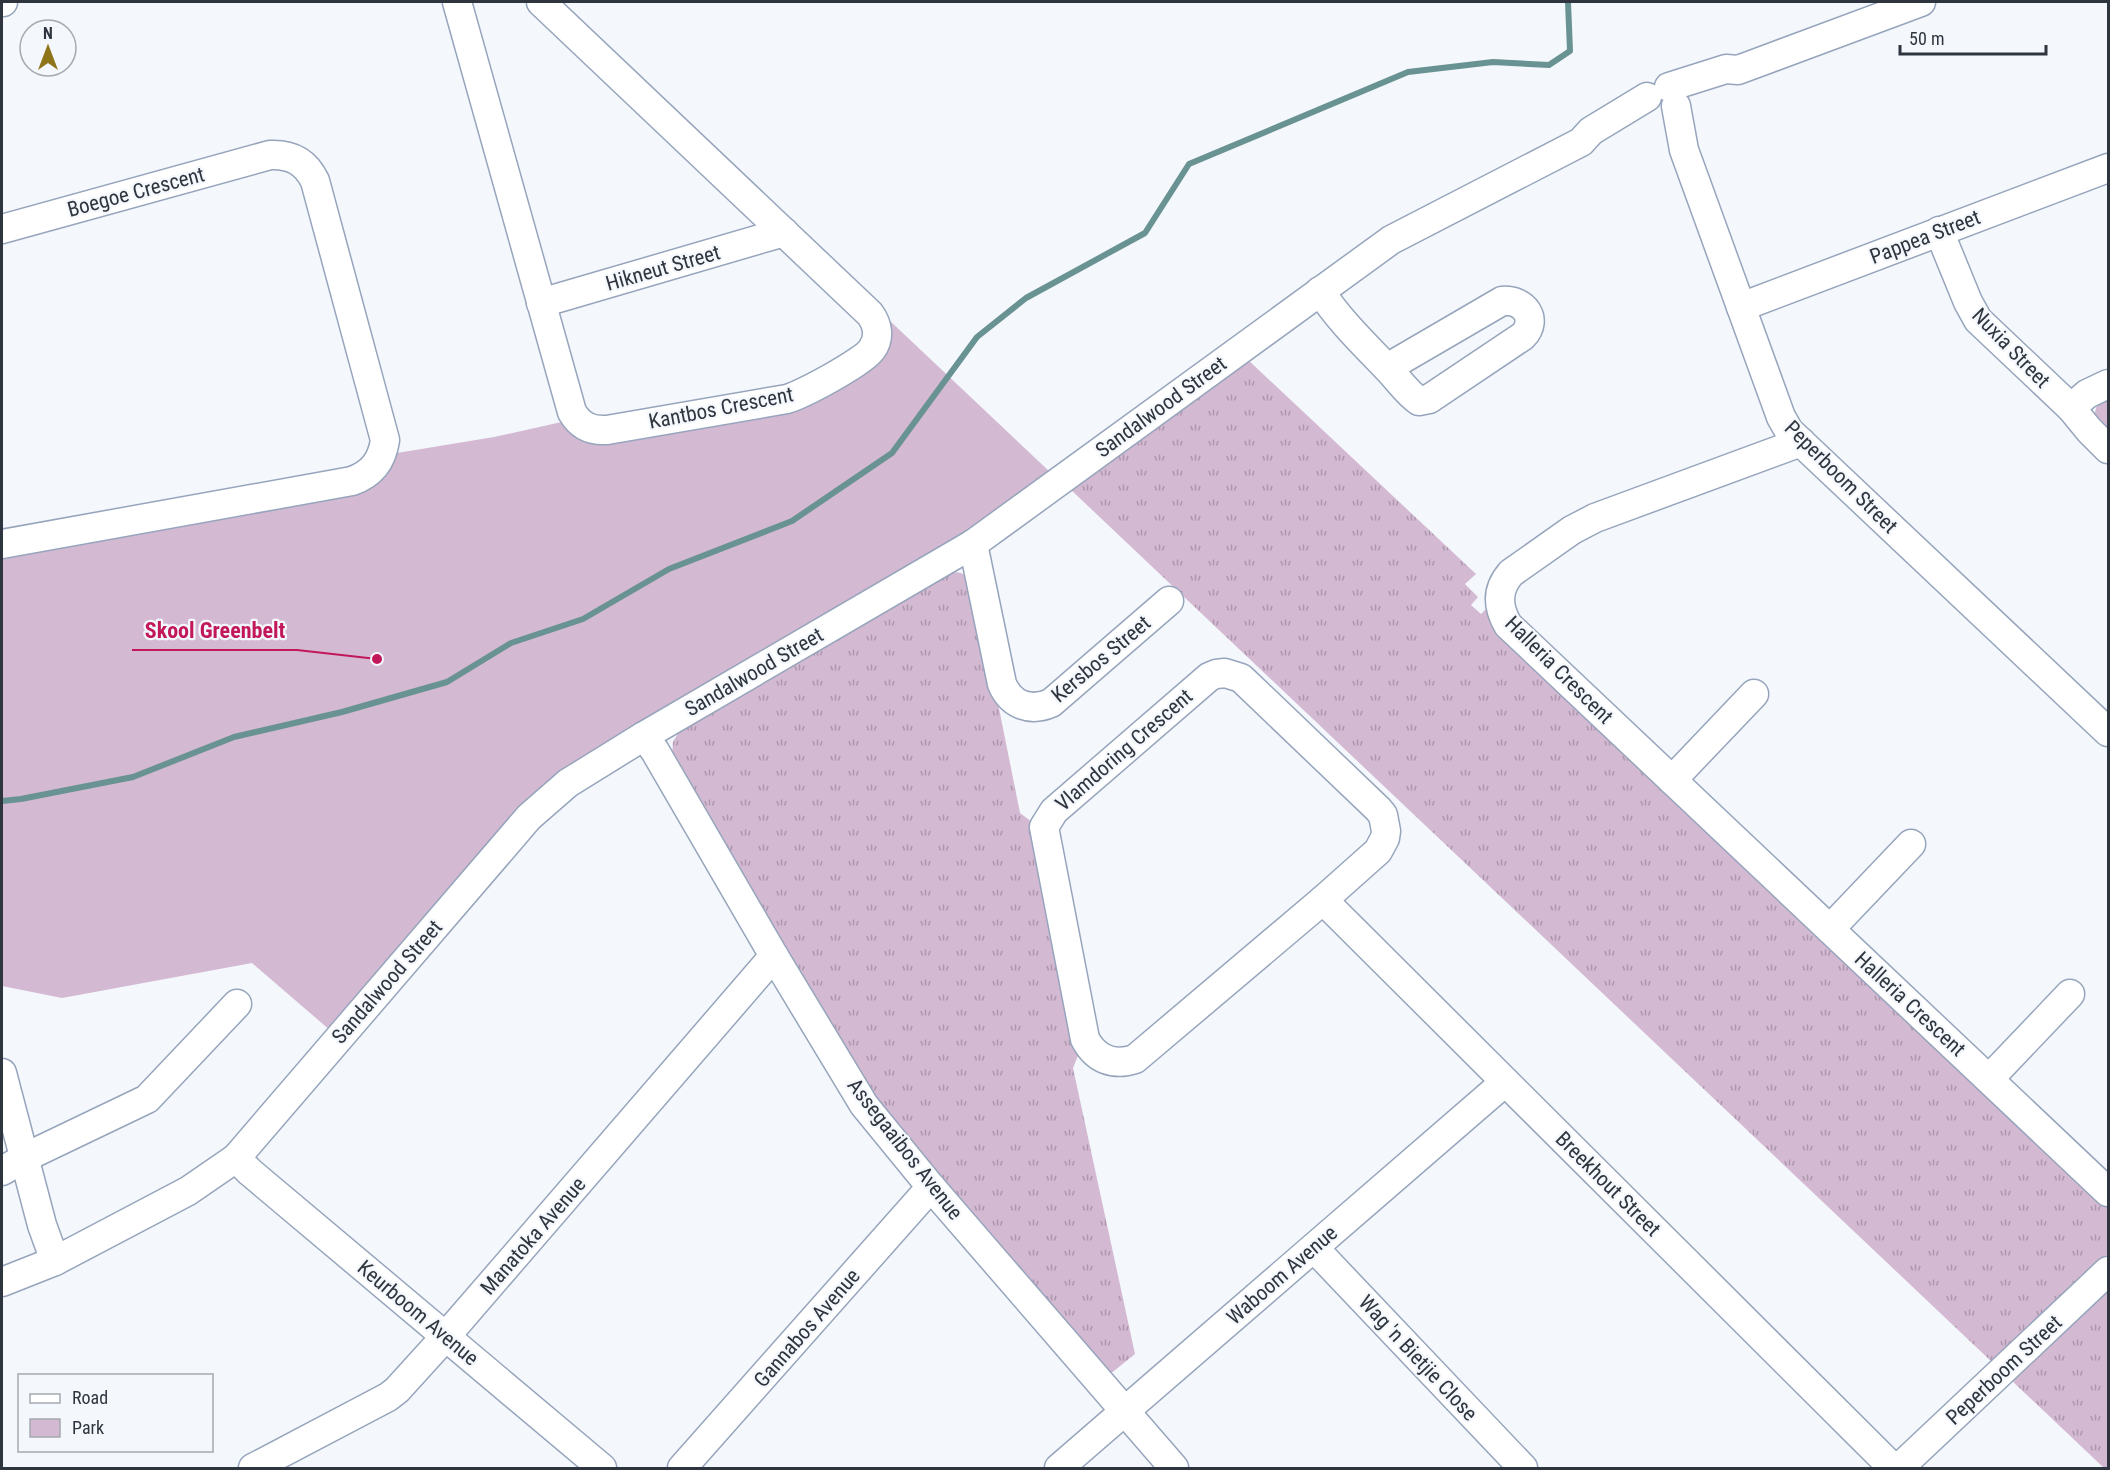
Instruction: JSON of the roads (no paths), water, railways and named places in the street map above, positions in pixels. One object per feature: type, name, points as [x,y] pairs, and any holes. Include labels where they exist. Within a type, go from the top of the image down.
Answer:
[{"type":"street","name":"Kantbos Crescent","points":[[457,2],[572,412],[577,420],[591,429],[607,430],[787,399],[868,354],[878,333],[870,314],[541,2]]},
{"type":"street","name":"Sandalwood Street","points":[[2,1282],[55,1261],[188,1191],[236,1158],[529,817],[568,783],[644,736],[973,544],[1391,240],[1581,141],[1591,130],[1663,103],[1726,69],[1738,69],[1921,2]]},
{"type":"street","name":"Peperboom Street","points":[[1663,103],[1684,150],[1781,417],[1790,431],[2109,732]]},
{"type":"street","name":"Boegoe Crescent","points":[[2,229],[270,155],[289,156],[297,160],[311,173],[315,181],[384,430],[384,450],[375,467],[361,478],[352,481],[2,544]]},
{"type":"street","name":"Pappea Street","points":[[1741,306],[2109,168]]},
{"type":"street","name":"Nuxia Street","points":[[1939,231],[1968,302],[1978,320],[2070,408],[2109,449]]},
{"type":"street","name":"Hikneut Street","points":[[541,303],[784,232]]},
{"type":"street","points":[[1320,291],[1349,330],[1419,401],[1429,399],[1523,336],[1528,331],[1530,323],[1527,312],[1520,303],[1512,300],[1502,301],[1387,368]]},
{"type":"street","points":[[2070,408],[2087,394],[2109,384]]},
{"type":"street","name":"Halleria Crescent","points":[[1801,442],[1582,524],[1511,573],[1501,588],[1500,606],[1508,625],[2109,1192]]},
{"type":"street","name":"Kersbos Street","points":[[973,544],[1002,684],[1009,696],[1020,705],[1036,707],[1051,703],[1169,601]]},
{"type":"street","name":"Vlamdoring Crescent","points":[[1216,674],[1234,675],[1241,678],[1267,702],[1383,815],[1386,831],[1382,844],[1323,900],[1135,1059],[1116,1063],[1107,1061],[1094,1053],[1085,1039],[1044,827],[1054,811],[1209,677],[1216,674]]},
{"type":"street","points":[[1672,780],[1754,694]]},
{"type":"street","name":"Assegaaibos Avenue","points":[[644,736],[864,1105],[931,1187],[1174,1468]]},
{"type":"street","points":[[1830,929],[1911,844]]},
{"type":"street","name":"Breekhout Street","points":[[1323,900],[1893,1468]]},
{"type":"street","name":"Manatoka Avenue","points":[[253,1468],[388,1398],[397,1390],[774,956]]},
{"type":"street","points":[[1989,1079],[2070,994]]},
{"type":"street","points":[[14,1164],[147,1099],[237,1004]]},
{"type":"street","points":[[2,1073],[14,1164],[42,1225],[55,1261]]},
{"type":"street","name":"Waboom Avenue","points":[[1059,1468],[1505,1082]]},
{"type":"street","name":"Keurboom Avenue","points":[[236,1158],[602,1468]]},
{"type":"street","name":"Gannabos Avenue","points":[[682,1468],[931,1187]]},
{"type":"street","name":"Wag 'n Bietjie Close","points":[[1314,1248],[1523,1468]]},
{"type":"street","name":"Peperboom Street","points":[[1899,1468],[2109,1271]]},
{"type":"waterway","points":[[2,801],[133,777],[234,737],[342,712],[447,682],[511,643],[583,619],[669,569],[792,521],[892,453],[977,337],[1026,298],[1145,233],[1189,164],[1408,72],[1493,62],[1549,65],[1570,51],[1568,2]]},
{"type":"place","name":"Skool Greenbelt","points":[[377,659]]}]
